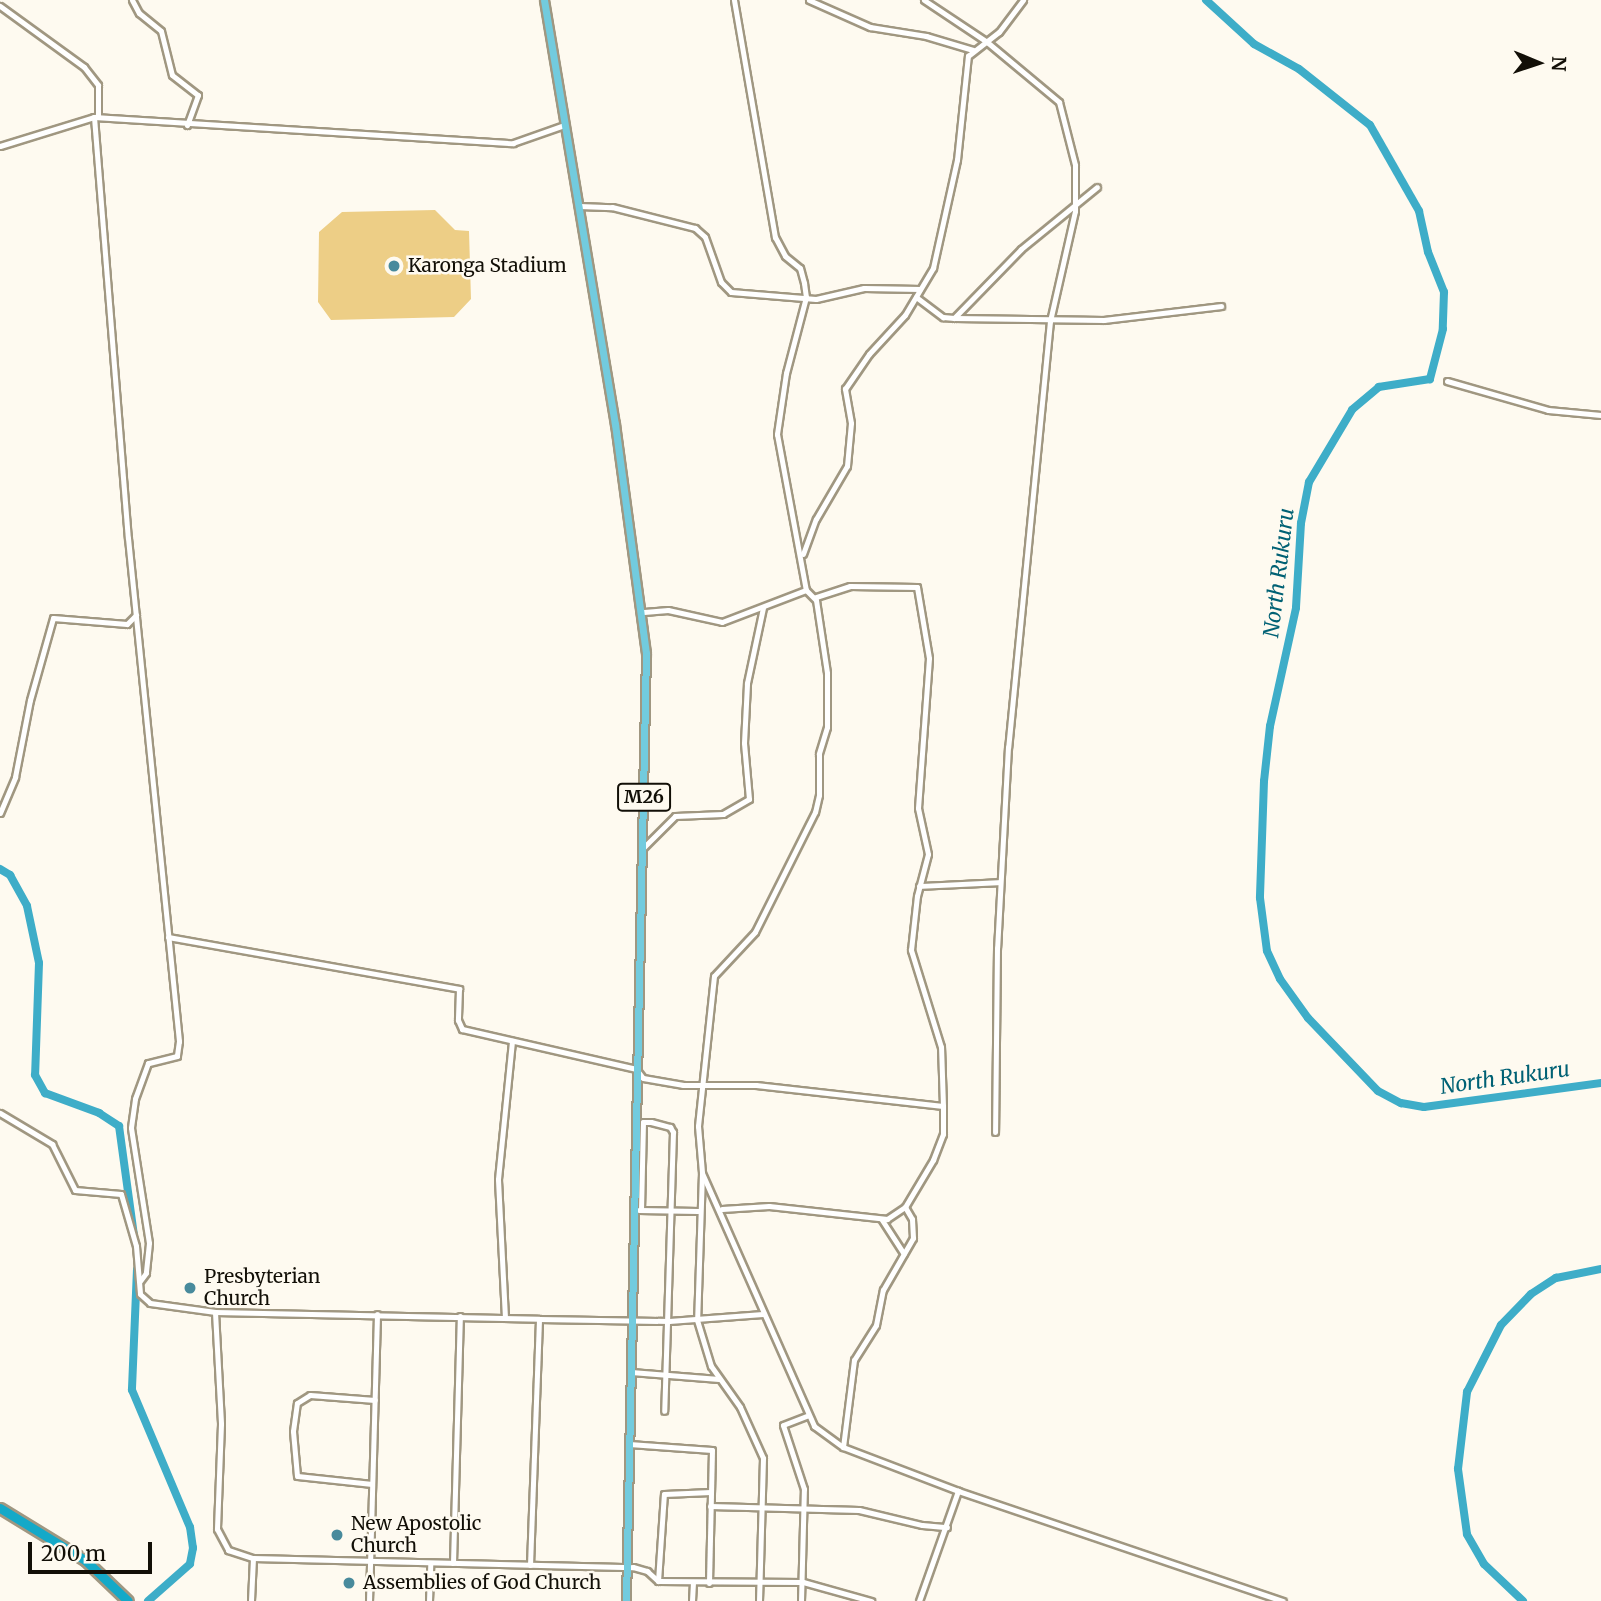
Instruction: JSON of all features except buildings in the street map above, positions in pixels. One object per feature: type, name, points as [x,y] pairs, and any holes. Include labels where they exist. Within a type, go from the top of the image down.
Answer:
[{"type":"highway","points":[[0,1508],[85,1560],[128,1601]]},
{"type":"main road","name":"M26","points":[[544,0],[644,612],[643,848],[636,1069],[637,1210],[631,1320],[626,1601]]},
{"type":"street","points":[[132,0],[139,13],[160,32],[172,75],[198,95],[187,125]]},
{"type":"street","points":[[734,0],[775,237],[785,256],[800,268],[806,298],[786,373],[777,434],[803,555],[806,590]]},
{"type":"street","points":[[809,0],[870,27],[926,36],[973,50]]},
{"type":"street","points":[[924,0],[987,42],[1059,102],[1075,165],[1074,205],[1051,321],[1007,747],[1000,882],[995,1132]]},
{"type":"street","points":[[803,555],[816,519],[847,466],[851,423],[845,389],[916,297],[942,240],[957,160],[967,60],[973,50],[987,42],[1023,0]]},
{"type":"street","points":[[0,6],[84,67],[98,85],[96,117],[136,615],[178,1054],[148,1063],[136,1092],[131,1123],[148,1231],[148,1268],[140,1281]]},
{"type":"street","points":[[0,146],[96,117],[187,125],[513,143],[564,125]]},
{"type":"street","points":[[954,318],[1021,248],[1097,187]]},
{"type":"street","points":[[579,206],[612,207],[687,224],[705,237],[727,290],[806,298],[864,288],[920,289]]},
{"type":"street","points":[[916,297],[943,317],[1051,321],[1152,317],[1221,306]]},
{"type":"street","points":[[1447,381],[1548,410],[1601,415]]},
{"type":"street","points":[[722,1209],[769,1206],[882,1220],[905,1207],[937,1151],[943,1106],[941,1047],[912,963],[919,886],[928,854],[918,808],[929,658],[917,587],[850,586],[816,597]]},
{"type":"street","points":[[644,612],[668,610],[722,622],[806,590]]},
{"type":"street","points":[[759,1601],[762,1508],[760,1449],[719,1379],[697,1320],[698,1211],[702,1172],[698,1126],[714,976],[755,932],[818,804],[819,754],[827,727],[828,679],[816,597],[806,590]]},
{"type":"street","points":[[643,848],[675,816],[716,816],[748,801],[744,743],[748,671],[763,608]]},
{"type":"street","points":[[0,813],[15,777],[30,700],[53,618],[127,624],[136,615]]},
{"type":"street","points":[[919,886],[1000,882]]},
{"type":"street","points":[[168,937],[459,989],[459,1026],[636,1069],[643,1078],[702,1086],[756,1085],[943,1106]]},
{"type":"street","points":[[505,1318],[498,1179],[512,1041]]},
{"type":"street","points":[[0,1113],[52,1144],[75,1190],[121,1195],[132,1227],[140,1281],[146,1301],[215,1312],[539,1319],[669,1321],[763,1314]]},
{"type":"street","points":[[664,1412],[669,1321],[671,1210],[673,1129],[643,1122],[637,1210],[671,1210],[698,1211]]},
{"type":"street","points":[[702,1172],[722,1209],[806,1416],[843,1447],[958,1491],[1283,1601]]},
{"type":"street","points":[[843,1447],[854,1360],[876,1325],[883,1290],[904,1254],[914,1229],[905,1207]]},
{"type":"street","points":[[882,1220],[904,1254]]},
{"type":"street","points":[[215,1312],[220,1424],[217,1529],[228,1550],[253,1558],[626,1567],[647,1571],[658,1581],[761,1584],[803,1582],[871,1601]]},
{"type":"street","points":[[369,1601],[377,1314]]},
{"type":"street","points":[[453,1563],[460,1316]]},
{"type":"street","points":[[530,1565],[539,1319]]},
{"type":"street","points":[[631,1372],[719,1379]]},
{"type":"street","points":[[372,1484],[297,1476],[293,1432],[297,1403],[310,1395],[375,1400]]},
{"type":"street","points":[[801,1601],[803,1484],[783,1425],[806,1416]]},
{"type":"street","points":[[629,1444],[712,1450],[709,1583]]},
{"type":"street","points":[[919,1601],[958,1491]]},
{"type":"street","points":[[658,1581],[664,1494],[711,1492]]},
{"type":"street","points":[[710,1506],[804,1511],[859,1510],[922,1525],[947,1527]]},
{"type":"street","points":[[251,1601],[253,1558]]},
{"type":"street","points":[[429,1601],[430,1563]]},
{"type":"street","points":[[692,1601],[693,1583]]},
{"type":"shaded area","name":"Karonga Stadium","points":[[435,210],[455,230],[469,231],[471,299],[454,317],[331,320],[318,302],[319,232],[342,212]]},
{"type":"waterway","name":"North Rukuru","points":[[1206,0],[1254,44],[1299,69],[1370,125],[1419,211],[1428,252],[1444,292],[1443,329],[1430,379],[1379,387],[1352,410],[1309,482],[1301,523],[1296,608],[1270,726],[1264,781],[1260,898],[1267,951],[1280,979],[1308,1018],[1378,1091],[1401,1103],[1424,1107],[1601,1083]]},
{"type":"waterway","points":[[0,869],[10,875],[27,906],[39,963],[35,1075],[45,1093],[99,1113],[119,1126],[134,1235]]},
{"type":"waterway","points":[[137,1269],[132,1390],[190,1527],[193,1548],[190,1564],[148,1601]]},
{"type":"waterway","name":"North Rukuru","points":[[1523,1601],[1484,1564],[1467,1534],[1458,1469],[1467,1392],[1501,1325],[1531,1294],[1556,1278],[1601,1269]]},
{"type":"place","name":"Karonga Stadium","points":[[394,266]]},
{"type":"place","name":"Presbyterian Church","points":[[190,1288]]},
{"type":"place","name":"New Apostolic Church","points":[[337,1535]]},
{"type":"place","name":"Assemblies of God Church","points":[[349,1583]]}]
